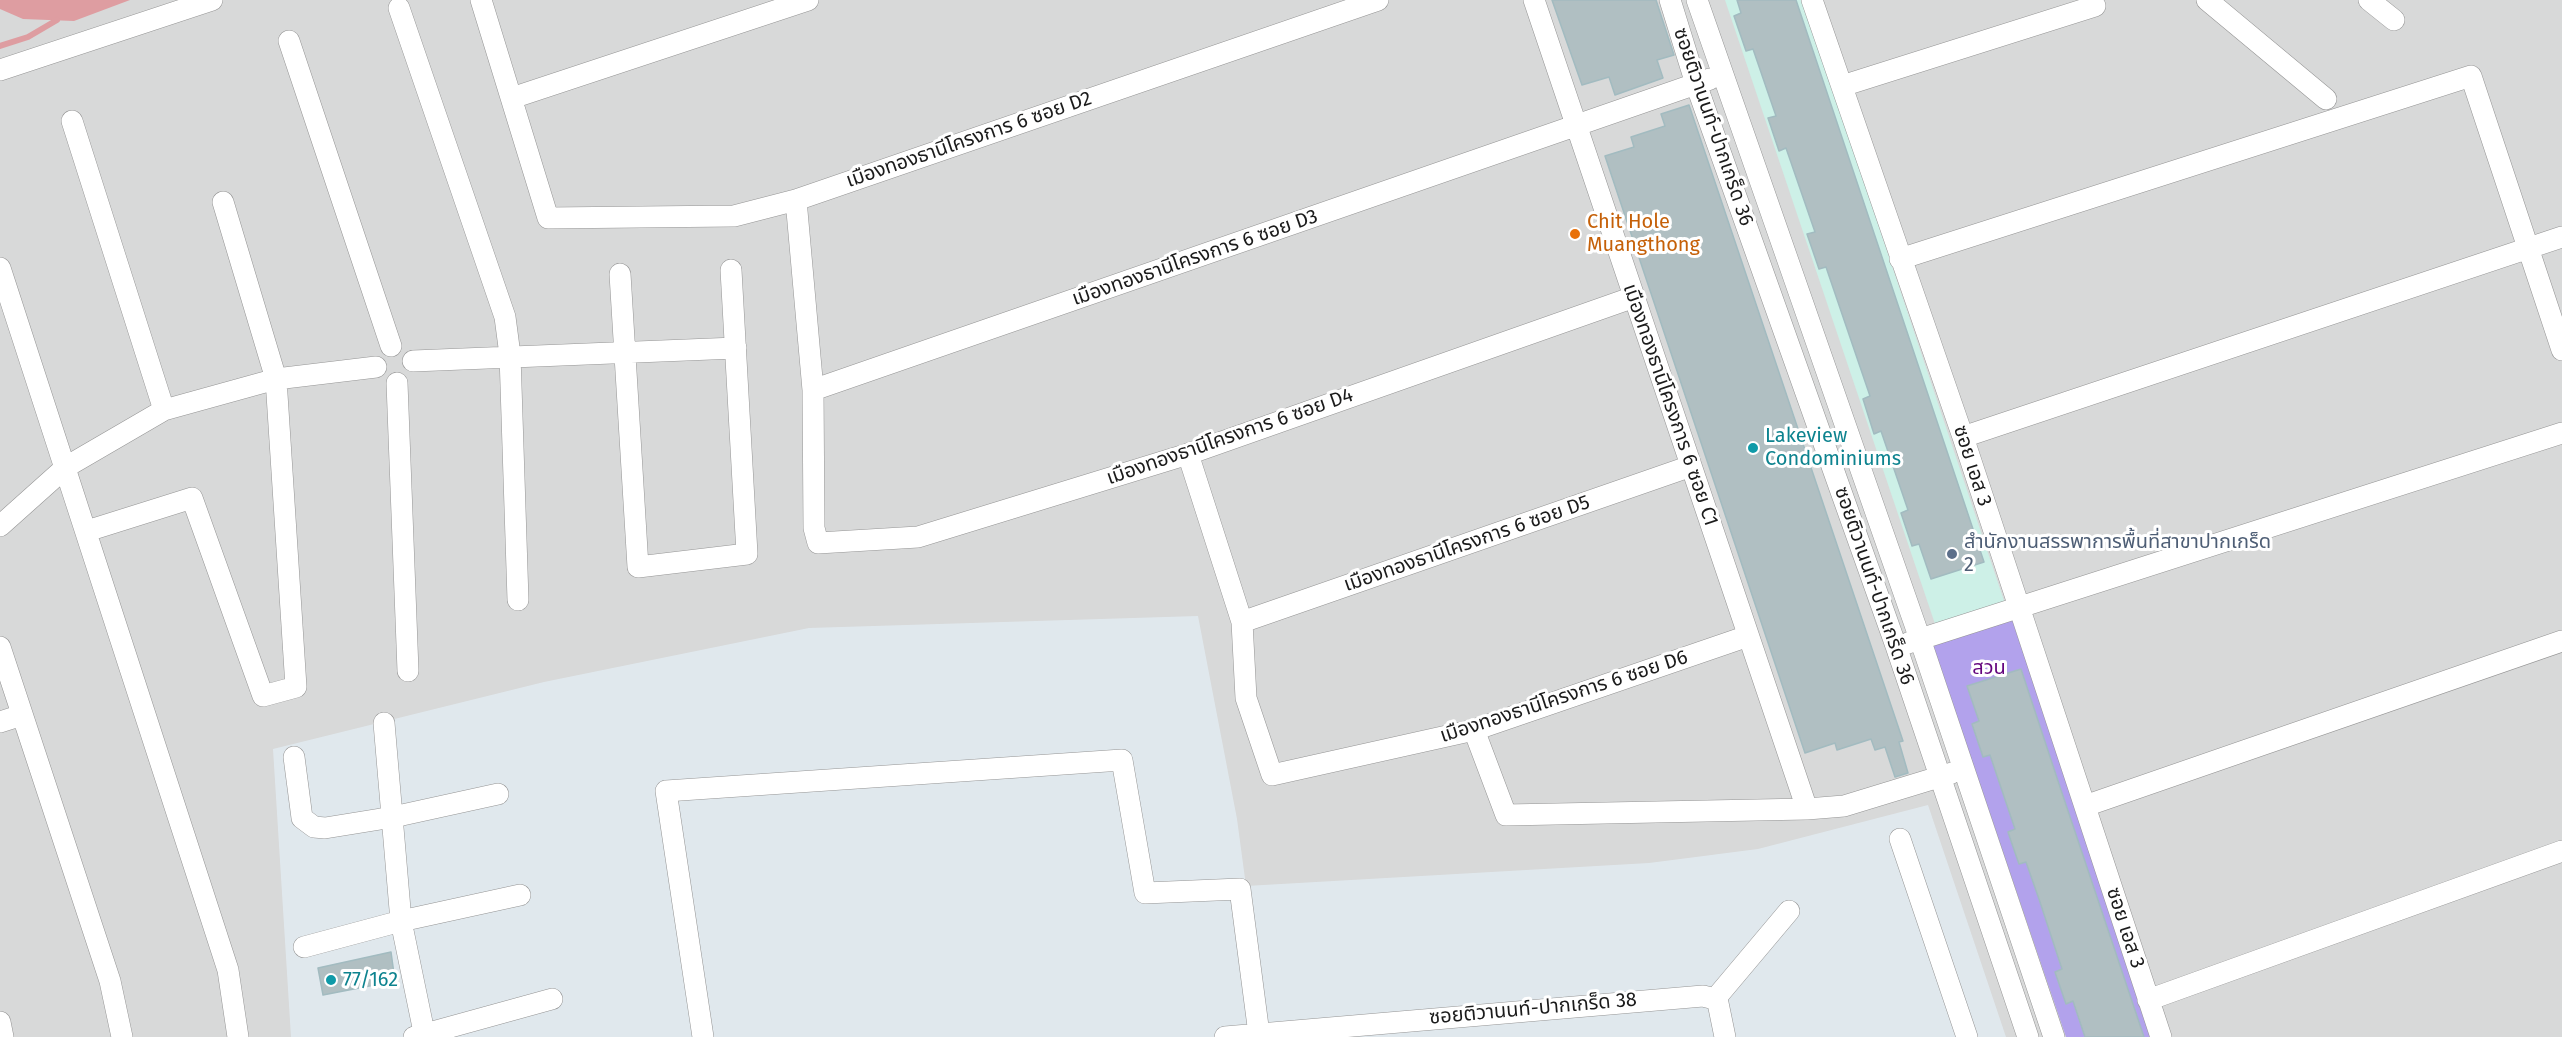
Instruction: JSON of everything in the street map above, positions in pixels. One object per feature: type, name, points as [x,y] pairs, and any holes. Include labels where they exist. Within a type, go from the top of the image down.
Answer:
[{"type":"street","points":[[0,70],[212,0]]},
{"type":"street","points":[[481,0],[512,98],[808,0]]},
{"type":"street","name":"เมืองทองธานีโครงการ 6 ซอย D2","points":[[512,98],[548,218],[734,216],[796,200],[1378,0]]},
{"type":"street","name":"เมืองทองธานีโครงการ 6 ซอย C1","points":[[1534,0],[1807,809]]},
{"type":"street","name":"ซอยติวานนท์-ปากเกร็ด 36","points":[[1670,0],[1696,84],[1896,646],[2028,1037]]},
{"type":"street","name":"ซอยติวานนท์-ปากเกร็ด 36","points":[[1697,0],[1920,639],[2054,1037]]},
{"type":"street","name":"ซอย เอส 3","points":[[1812,0],[1900,259],[1964,437],[2018,608],[2161,1037]]},
{"type":"street","points":[[2207,0],[2326,99]]},
{"type":"street","points":[[2369,0],[2394,20]]},
{"type":"street","points":[[1842,86],[2095,6]]},
{"type":"street","points":[[399,8],[505,317],[510,356],[518,600]]},
{"type":"street","points":[[289,41],[391,346]]},
{"type":"street","name":"เมืองทองธานีโครงการ 6 ซอย D3","points":[[813,390],[1722,76]]},
{"type":"street","points":[[1900,259],[2471,76],[2526,248],[2562,350]]},
{"type":"street","points":[[72,121],[164,410]]},
{"type":"street","points":[[796,200],[813,390]]},
{"type":"street","points":[[87,531],[192,498],[263,696],[296,687],[276,379],[223,201]]},
{"type":"street","points":[[1964,437],[2562,237]]},
{"type":"street","points":[[0,268],[228,970],[238,1037]]},
{"type":"street","points":[[620,274],[638,567],[747,554],[731,270]]},
{"type":"street","name":"เมืองทองธานีโครงการ 6 ซอย D4","points":[[813,390],[814,528],[818,543],[918,537],[1188,454],[1634,297]]},
{"type":"street","points":[[391,346],[405,349],[413,361],[410,375],[397,383],[383,380],[376,368],[379,354],[391,346]]},
{"type":"street","points":[[413,361],[736,348]]},
{"type":"street","points":[[0,526],[66,466],[164,410],[276,379],[376,368]]},
{"type":"street","points":[[397,383],[408,670]]},
{"type":"street","points":[[1896,646],[2562,434]]},
{"type":"street","points":[[1188,454],[1242,622]]},
{"type":"street","name":"เมืองทองธานีโครงการ 6 ซอย D5","points":[[1242,622],[1691,466]]},
{"type":"street","name":"เมืองทองธานีโครงการ 6 ซอย D6","points":[[1242,622],[1246,698],[1272,775],[1474,730],[1748,636]]},
{"type":"street","points":[[2085,806],[2562,641]]},
{"type":"street","points":[[0,647],[110,981],[122,1037]]},
{"type":"street","points":[[0,722],[22,715]]},
{"type":"street","points":[[384,723],[401,921],[422,1036],[552,999]]},
{"type":"street","points":[[1474,730],[1506,815],[1807,809],[1844,806],[1964,770]]},
{"type":"street","points":[[294,757],[302,818],[314,827],[326,828],[393,817],[498,794]]},
{"type":"street","points":[[703,1037],[666,791],[1122,760],[1145,893],[1240,890],[1259,1034]]},
{"type":"street","points":[[1900,838],[1967,1037]]},
{"type":"street","points":[[2148,1000],[2562,851]]},
{"type":"street","points":[[304,947],[401,921],[520,895]]},
{"type":"street","points":[[1725,1037],[1720,1007],[1715,999],[1789,911]]},
{"type":"street","name":"ซอยติวานนท์-ปากเกร็ด 38","points":[[1225,1037],[1703,996],[1715,999]]},
{"type":"street","points":[[0,1022],[3,1037]]},
{"type":"shaded area","points":[[0,0],[2562,0],[2562,1037],[2006,1037],[1928,805],[1758,849],[1649,863],[1246,886],[1237,819],[1198,616],[809,628],[544,682],[273,749],[291,1037],[0,1037]]},
{"type":"shaded area","points":[[0,0],[130,0],[74,21],[23,19],[0,9]]},
{"type":"shaded area","points":[[1725,0],[1803,0],[2150,1037],[2074,1037]]},
{"type":"green space","name":"สวน","points":[[2018,608],[2160,1037],[2066,1037],[1930,638]]},
{"type":"building","points":[[1552,0],[1656,0],[1674,55],[1657,60],[1663,78],[1615,95],[1609,77],[1582,85]]},
{"type":"building","points":[[1737,0],[1796,0],[1984,562],[1931,579],[1919,544],[1912,546],[1901,513],[1908,510],[1881,431],[1874,434],[1863,399],[1870,396],[1826,267],[1819,269],[1807,234],[1815,232],[1786,148],[1779,151],[1768,118],[1776,116],[1753,49],[1746,51],[1734,16],[1741,13]]},
{"type":"building","name":"Lakeview Condominiums","points":[[1689,105],[1903,741],[1899,742],[1908,773],[1895,777],[1885,747],[1875,750],[1871,739],[1837,750],[1835,743],[1805,753],[1605,156],[1634,147],[1631,137],[1665,126],[1661,114]]},
{"type":"building","points":[[2021,669],[2144,1037],[2085,1037],[2073,1001],[2066,1004],[2055,972],[2062,969],[2026,862],[2019,864],[2011,841],[2008,832],[2015,829],[1990,755],[1983,757],[1972,724],[1979,721],[1967,686]]},
{"type":"building","points":[[391,952],[395,981],[323,995],[318,968]]},
{"type":"waterway","points":[[0,46],[28,37],[57,20]]},
{"type":"place","name":"Chit Hole Muangthong","points":[[1575,234]]},
{"type":"place","name":"Lakeview Condominiums","points":[[1753,448]]},
{"type":"place","name":"สำนักงานสรรพาการพื้นที่สาขาปากเกร็ด 2","points":[[1952,554]]},
{"type":"place","name":"77/162","points":[[331,980]]}]
